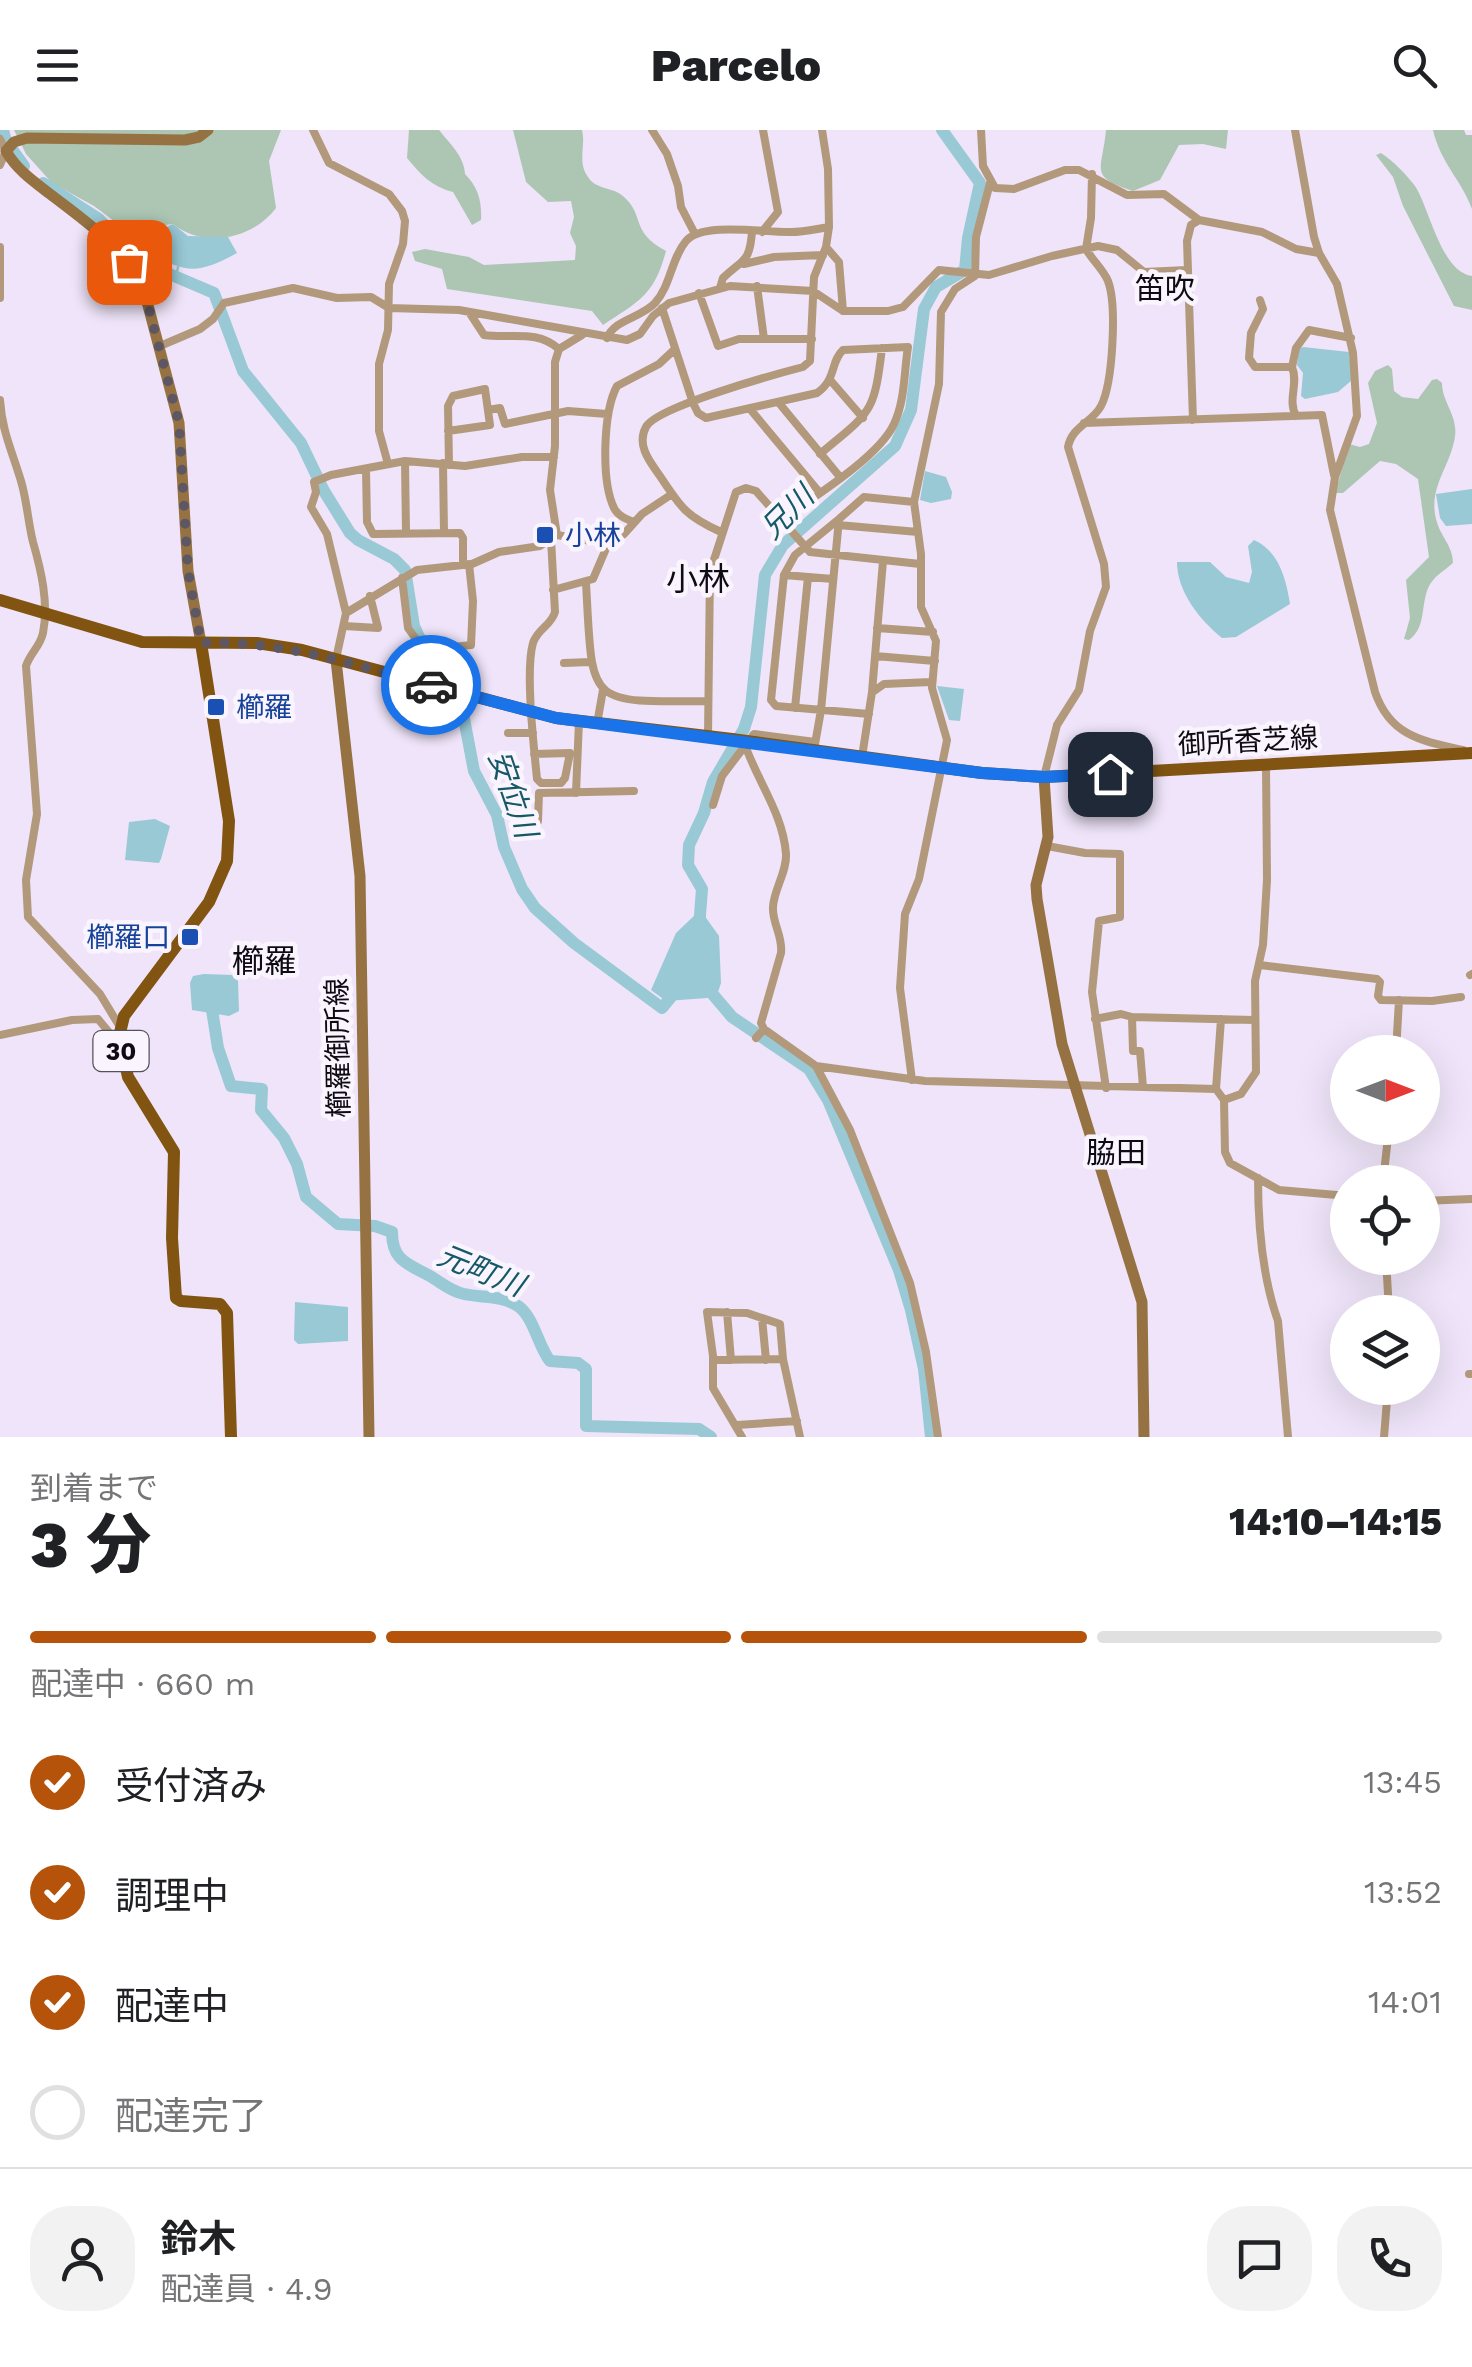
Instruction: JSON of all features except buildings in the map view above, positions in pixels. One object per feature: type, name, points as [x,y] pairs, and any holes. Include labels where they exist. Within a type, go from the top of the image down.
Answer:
[{"type":"main road","points":[[201,643],[188,571],[182,442],[145,294],[129,262],[109,239],[24,174],[7,145],[34,138],[185,140],[208,130]]},
{"type":"main road","name":"御所香芝線","points":[[0,600],[142,642],[257,643],[302,650],[579,721],[744,742],[814,746],[862,757],[943,767],[1044,777],[1472,752]]},
{"type":"main road","name":"30","points":[[201,643],[214,708],[230,848],[221,881],[210,902],[131,1006],[120,1028],[120,1045],[134,1089],[174,1152],[172,1238],[176,1298],[220,1304],[228,1314],[231,1437]]},
{"type":"main road","name":"櫛羅御所線","points":[[336,660],[360,876],[369,1437]]},
{"type":"main road","points":[[1044,777],[1047,846],[1036,892],[1059,1033],[1142,1302],[1144,1437]]},
{"type":"street","points":[[313,130],[330,163],[389,194],[402,211],[405,232],[389,284],[386,340],[378,364],[379,431],[388,464]]},
{"type":"street","points":[[652,130],[668,154],[681,207],[695,234]]},
{"type":"street","points":[[744,264],[757,231],[778,212],[764,130]]},
{"type":"street","points":[[722,532],[691,518],[645,452],[643,434],[658,414],[693,404],[734,385],[806,365],[812,356],[815,272],[825,251],[829,226],[822,130]]},
{"type":"street","points":[[982,130],[981,159],[995,188],[1006,190],[1065,170],[1092,174],[1133,197],[1170,197],[1199,220],[1262,232],[1296,249],[1318,253]]},
{"type":"street","points":[[1295,130],[1318,253],[1338,284],[1350,338],[1357,416],[1331,492],[1332,526],[1380,705],[1387,718],[1406,735],[1472,752]]},
{"type":"street","points":[[0,165],[7,145]]},
{"type":"street","points":[[1044,777],[1056,725],[1079,690],[1090,631],[1106,586],[1104,564],[1068,447],[1074,431],[1097,412],[1106,393],[1112,310],[1107,280],[1086,249],[1092,174]]},
{"type":"street","points":[[972,276],[976,237],[990,182]]},
{"type":"street","points":[[1193,420],[1187,270],[1189,231],[1199,220]]},
{"type":"street","points":[[606,338],[612,328],[636,318],[654,304],[666,287],[684,244],[695,234],[796,232],[829,226]]},
{"type":"street","points":[[912,1080],[900,988],[905,914],[919,879],[943,767],[946,732],[932,682],[933,632],[921,606],[914,502],[939,384],[941,312],[948,296],[972,276],[1098,246],[1117,250],[1144,272],[1187,270]]},
{"type":"street","points":[[0,248],[0,298]]},
{"type":"street","points":[[720,288],[723,278],[744,264],[825,251]]},
{"type":"street","points":[[825,251],[841,267],[843,311]]},
{"type":"street","points":[[160,346],[200,330],[213,320],[221,306],[293,288],[337,298],[371,297],[388,308],[470,312],[606,338],[634,339],[662,308],[676,299],[720,288],[814,290],[843,311],[896,309],[909,301],[932,273],[954,270],[972,276]]},
{"type":"street","points":[[758,286],[764,338]]},
{"type":"street","points":[[698,293],[718,346],[739,339],[812,339]]},
{"type":"street","points":[[1260,300],[1263,309],[1251,334],[1251,364],[1261,368],[1292,367]]},
{"type":"street","points":[[662,308],[693,404],[706,418],[811,396],[831,381],[838,354],[844,350],[908,347],[898,414],[880,444],[784,524]]},
{"type":"street","points":[[470,312],[484,335],[528,335],[546,340],[558,350]]},
{"type":"street","points":[[1296,416],[1291,406],[1296,348],[1309,330],[1350,338]]},
{"type":"street","points":[[558,350],[584,334]]},
{"type":"street","points":[[820,454],[863,418],[877,392],[882,348]]},
{"type":"street","points":[[634,522],[621,516],[612,504],[606,453],[607,414],[617,386],[659,364],[675,349]]},
{"type":"street","points":[[534,754],[570,753],[565,778],[541,784],[537,780],[534,754],[532,733],[532,646],[538,631],[554,617],[550,490],[558,350]]},
{"type":"street","points":[[831,381],[863,418]]},
{"type":"street","points":[[444,533],[448,406],[453,396],[485,389],[490,425],[448,431]]},
{"type":"street","points":[[0,400],[2,429],[21,482],[39,555],[44,614],[44,632],[26,666],[37,814],[26,880],[28,917],[100,994],[120,1028]]},
{"type":"street","points":[[779,403],[840,477]]},
{"type":"street","points":[[488,410],[500,408],[505,424],[582,410],[607,414]]},
{"type":"street","points":[[750,409],[820,493]]},
{"type":"street","points":[[1084,424],[1322,415],[1335,477]]},
{"type":"street","points":[[336,660],[346,613],[327,534],[311,507],[319,480],[405,461],[466,466],[554,456]]},
{"type":"street","points":[[405,461],[406,533]]},
{"type":"street","points":[[366,470],[369,529],[380,535],[460,533],[463,538],[473,601],[471,645],[433,655]]},
{"type":"street","points":[[708,736],[710,572],[733,497],[740,489],[756,491],[802,546],[817,555],[920,564]]},
{"type":"street","points":[[552,590],[586,583],[597,574],[608,544],[672,494]]},
{"type":"street","points":[[869,714],[776,706],[770,700],[784,574],[802,546],[838,522],[864,498],[914,502]]},
{"type":"street","points":[[838,522],[918,532]]},
{"type":"street","points":[[814,746],[821,710],[838,522]]},
{"type":"street","points":[[346,613],[406,576],[466,565],[498,552],[540,546],[554,537],[608,544]]},
{"type":"street","points":[[862,757],[884,561]]},
{"type":"street","points":[[784,574],[833,579]]},
{"type":"street","points":[[406,576],[408,628],[433,655],[438,686]]},
{"type":"street","points":[[795,708],[808,577]]},
{"type":"street","points":[[586,583],[590,662],[594,678],[603,690],[632,702],[708,701]]},
{"type":"street","points":[[344,626],[378,628],[370,596]]},
{"type":"street","points":[[877,628],[933,632]]},
{"type":"street","points":[[876,656],[935,660]]},
{"type":"street","points":[[567,666],[590,662]]},
{"type":"street","points":[[872,692],[884,684],[932,682]]},
{"type":"street","points":[[597,724],[603,690]]},
{"type":"street","points":[[576,792],[579,721]]},
{"type":"street","points":[[508,733],[532,733]]},
{"type":"street","points":[[713,805],[722,776],[744,742]]},
{"type":"street","points":[[744,742],[758,780],[776,810],[786,853],[773,910],[781,953],[761,1022],[764,1030],[816,1066],[912,1080],[1216,1089]]},
{"type":"street","points":[[1224,1100],[1242,1094],[1253,1080],[1256,1064],[1256,980],[1267,880],[1266,766]]},
{"type":"street","points":[[538,821],[539,793],[634,791]]},
{"type":"street","points":[[1047,846],[1120,854],[1120,917],[1099,921],[1092,992],[1106,1088]]},
{"type":"street","points":[[1260,965],[1376,979],[1380,982],[1381,1000],[1432,1001],[1460,996]]},
{"type":"street","points":[[1397,1035],[1399,1000]]},
{"type":"street","points":[[1095,1020],[1121,1014],[1254,1020]]},
{"type":"street","points":[[1132,1017],[1133,1050],[1140,1050],[1143,1087]]},
{"type":"street","points":[[0,1035],[72,1020],[98,1019],[120,1045]]},
{"type":"street","points":[[1220,1019],[1216,1089],[1224,1100],[1230,1164],[1287,1192],[1330,1195]]},
{"type":"street","points":[[756,1038],[764,1030]]},
{"type":"street","points":[[816,1066],[850,1130],[910,1283],[926,1352],[938,1437]]},
{"type":"street","points":[[1258,1178],[1260,1236],[1270,1306],[1278,1321],[1288,1437]]},
{"type":"street","points":[[1440,1200],[1472,1199]]},
{"type":"street","points":[[742,1437],[713,1388],[706,1312],[747,1312],[780,1324],[783,1359],[800,1437]]},
{"type":"street","points":[[727,1312],[731,1360]]},
{"type":"street","points":[[762,1318],[766,1360]]},
{"type":"street","points":[[713,1360],[783,1359]]},
{"type":"street","points":[[1384,1437],[1387,1405]]},
{"type":"street","points":[[737,1425],[797,1421]]},
{"type":"street","points":[[752,1424],[753,1437]]},
{"type":"green space","points":[[14,130],[281,130],[269,161],[276,208],[255,227],[228,237],[199,236],[173,224],[126,230],[94,206],[52,183],[26,154]]},
{"type":"green space","points":[[409,130],[439,130],[452,145],[478,195],[481,220],[472,225],[453,192],[427,179],[407,158]]},
{"type":"green space","points":[[513,130],[582,130],[583,166],[588,177],[623,196],[647,237],[666,251],[644,296],[603,325],[592,311],[447,289],[442,269],[415,261],[412,252],[425,249],[469,257],[484,265],[575,260],[576,246],[570,233],[574,217],[571,201],[548,202],[526,182]]},
{"type":"green space","points":[[1106,130],[1228,130],[1226,149],[1203,144],[1179,145],[1160,180],[1133,191],[1109,181],[1101,171]]},
{"type":"green space","points":[[1433,130],[1464,130],[1466,135],[1472,135],[1472,209],[1441,152]]},
{"type":"green space","points":[[1381,153],[1415,186],[1452,263],[1472,276],[1472,310],[1454,306],[1403,206],[1393,177],[1376,155]]},
{"type":"green space","points":[[1388,365],[1394,391],[1402,397],[1418,399],[1432,380],[1442,383],[1455,429],[1434,507],[1453,563],[1429,586],[1421,622],[1409,640],[1404,639],[1410,618],[1406,580],[1429,557],[1418,479],[1396,464],[1380,461],[1343,493],[1335,493],[1349,444],[1369,444],[1377,423],[1368,383],[1375,371]]},
{"type":"water","points":[[173,224],[188,236],[228,237],[237,253],[192,269],[148,252],[158,231]]},
{"type":"water","points":[[1299,349],[1349,352],[1352,380],[1338,392],[1305,399],[1301,396],[1303,373],[1297,365]]},
{"type":"water","points":[[925,471],[946,477],[951,499],[931,503],[920,500]]},
{"type":"water","points":[[1472,489],[1472,524],[1446,526],[1440,518],[1436,494]]},
{"type":"water","points":[[1254,540],[1275,558],[1290,604],[1236,637],[1222,638],[1191,604],[1181,584],[1177,562],[1210,562],[1226,577],[1249,583],[1252,572],[1248,546]]},
{"type":"water","points":[[937,686],[964,689],[960,721],[949,720]]},
{"type":"water","points":[[155,819],[170,826],[159,863],[125,860],[129,822]]},
{"type":"water","points":[[696,914],[704,915],[719,936],[718,992],[707,998],[666,1001],[651,990],[676,933]]},
{"type":"water","points":[[232,975],[238,981],[239,1011],[229,1016],[192,1010],[190,983],[193,976]]},
{"type":"water","points":[[295,1302],[348,1307],[348,1341],[298,1344],[294,1340]]},
{"type":"waterway","name":"安位川","points":[[3,130],[24,166]]},
{"type":"waterway","name":"兄川","points":[[699,928],[702,889],[688,865],[689,845],[713,782],[744,729],[751,707],[765,575],[783,545],[895,446],[911,410],[924,309],[936,287],[965,270],[980,183],[942,130]]},
{"type":"waterway","name":"安位川","points":[[43,183],[99,219],[122,244],[153,267],[214,293],[243,371],[301,443],[350,533],[405,570],[414,626],[458,687],[474,771],[497,815],[504,847],[522,889],[535,908],[574,943],[662,1008],[676,991]]},
{"type":"waterway","points":[[176,277],[178,267]]},
{"type":"waterway","name":"安位川","points":[[704,984],[732,1017],[809,1069],[828,1100],[899,1270],[924,1369],[931,1437]]},
{"type":"waterway","name":"元町川","points":[[210,997],[218,1048],[231,1086],[262,1089],[261,1110],[284,1138],[297,1164],[306,1197],[338,1224],[375,1226],[392,1232],[398,1256],[450,1289],[518,1306],[528,1317],[550,1361],[578,1363],[586,1369],[586,1426],[699,1429],[711,1437]]},
{"type":"way so far","points":[[129,262],[145,294],[179,423],[188,571],[201,643],[257,643],[302,650],[431,685]]},
{"type":"place","name":"小林","points":[[545,535]]},
{"type":"place","name":"櫛羅","points":[[216,707]]},
{"type":"place","name":"櫛羅口","points":[[190,937]]},
{"type":"district","name":"笛吹","points":[[1165,288]]},
{"type":"district","name":"小林","points":[[698,579]]},
{"type":"district","name":"櫛羅","points":[[264,961]]},
{"type":"district","name":"脇田","points":[[1116,1152]]},
{"type":"route","points":[[431,685],[556,718],[597,724],[982,773],[1044,777],[1110,774]]}]
